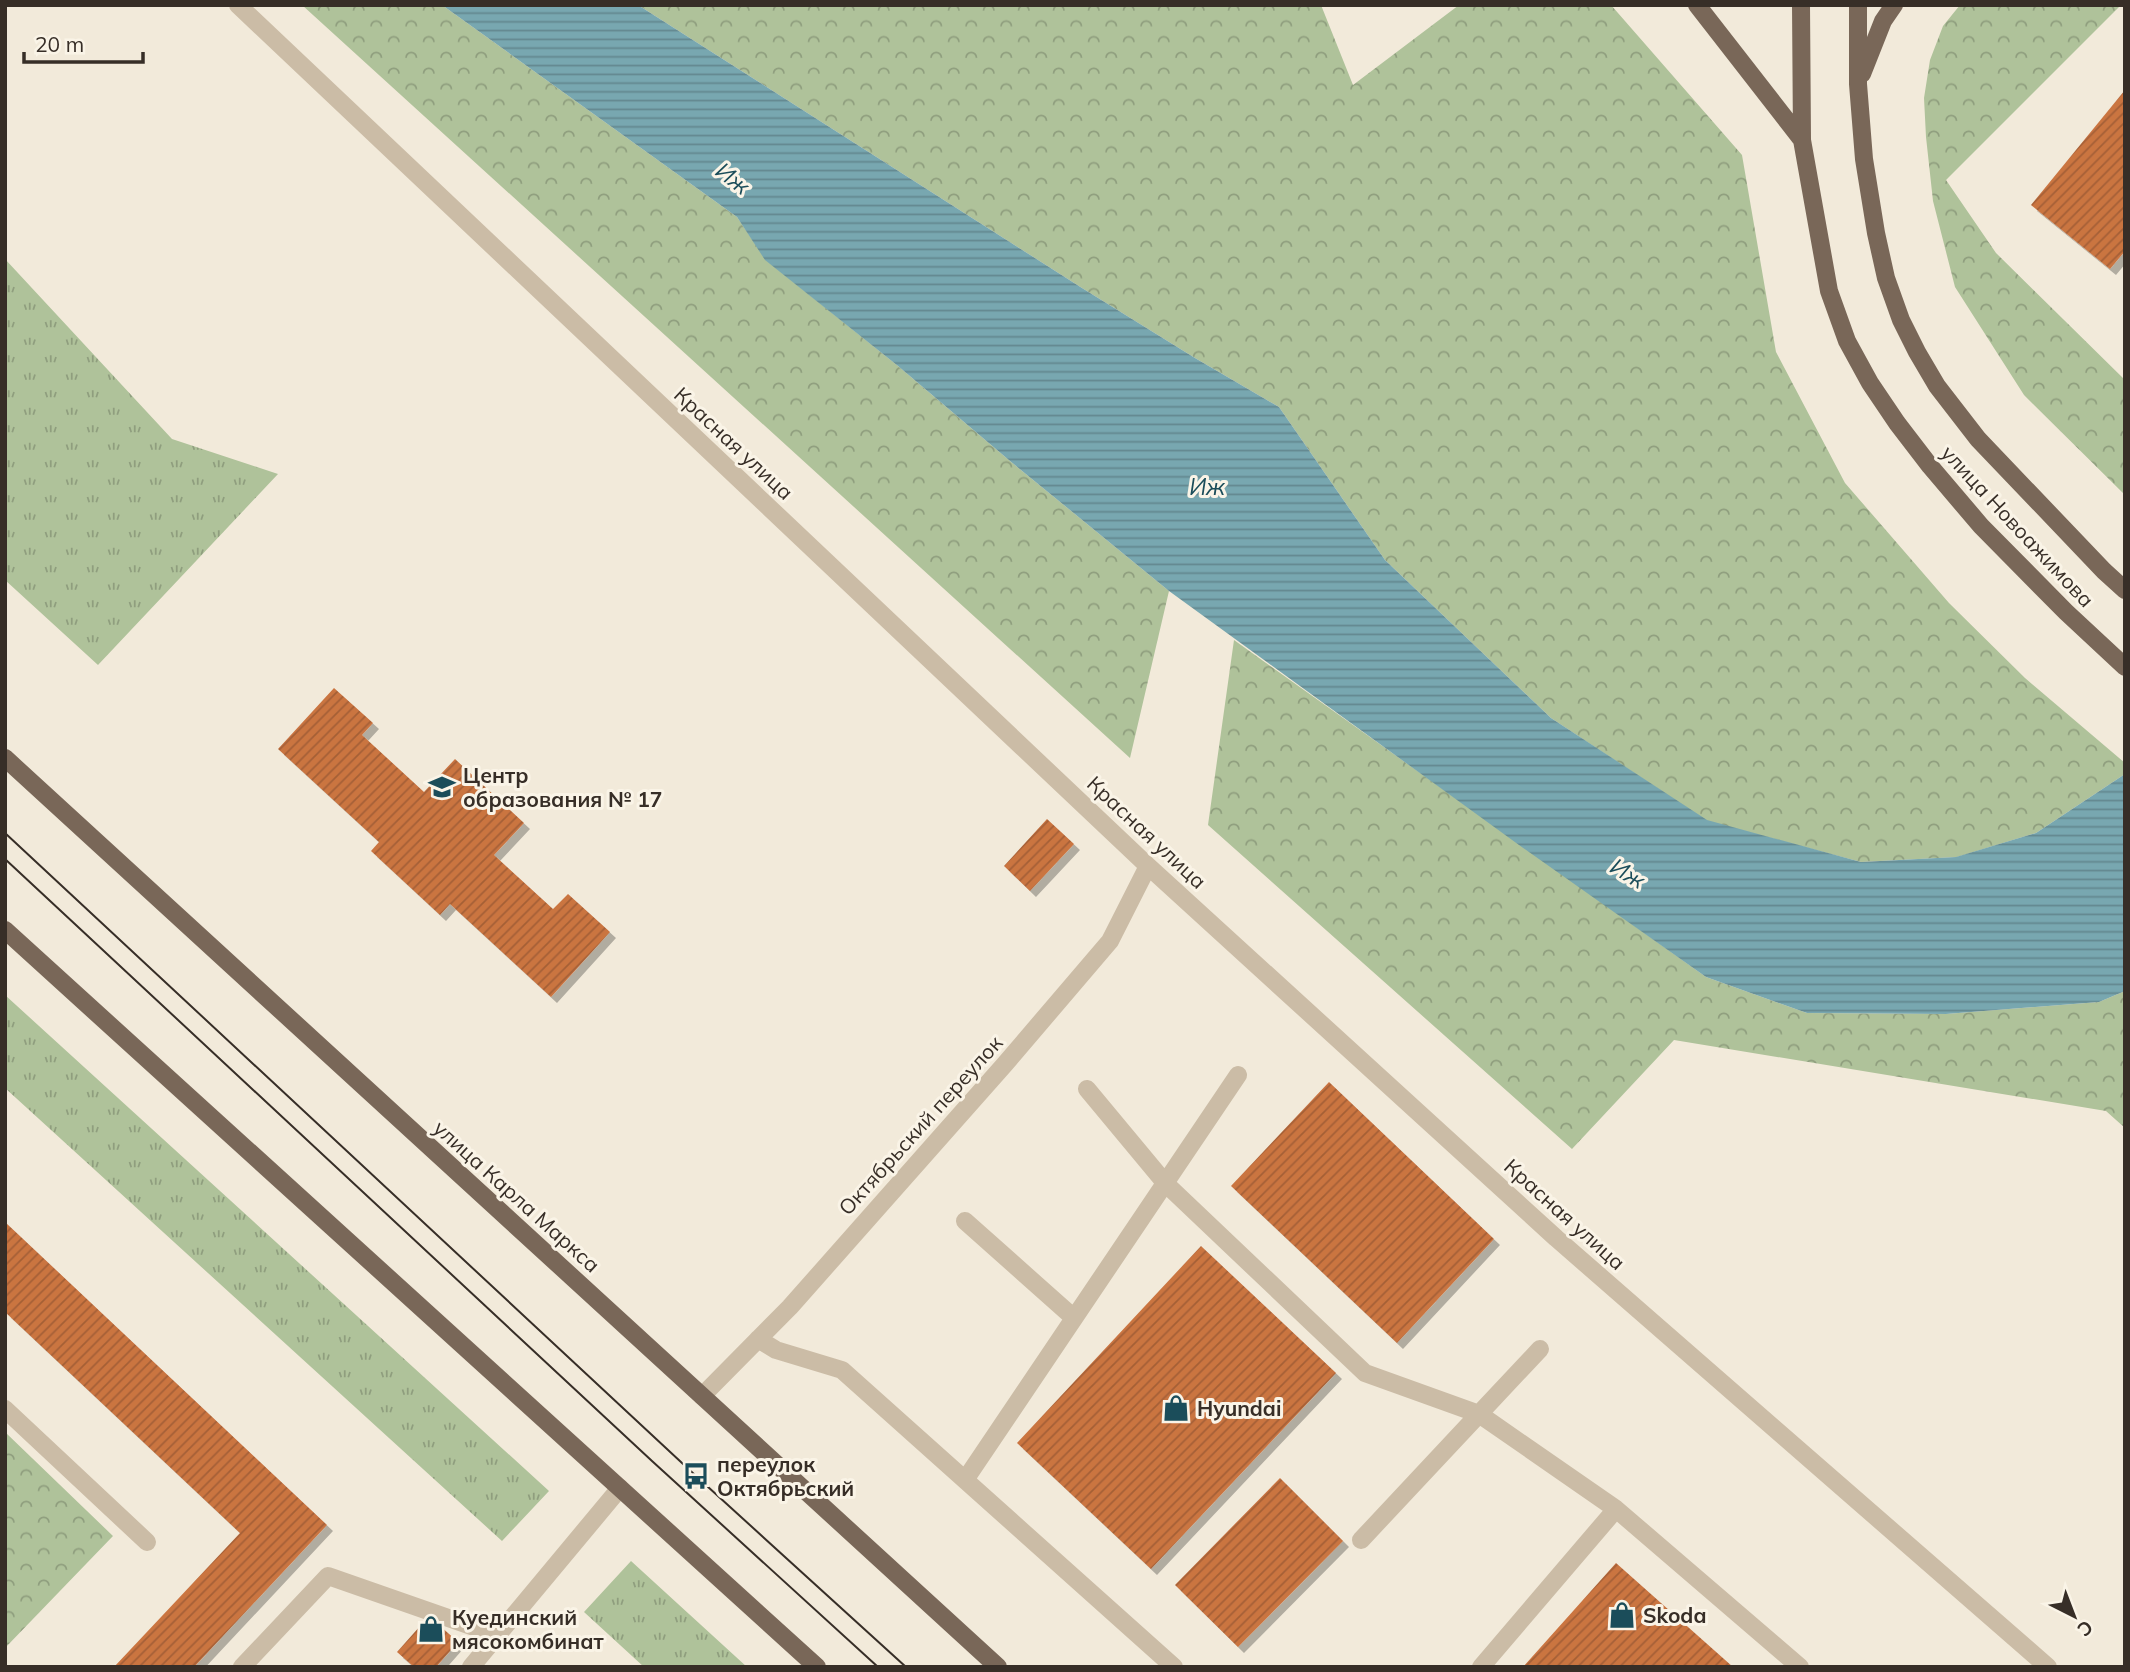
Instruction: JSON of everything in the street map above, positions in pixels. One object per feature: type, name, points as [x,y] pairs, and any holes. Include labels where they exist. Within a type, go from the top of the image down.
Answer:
[{"type":"main road","points":[[1698,5],[1802,140]]},
{"type":"main road","name":"улица Новоажимова","points":[[1801,5],[1802,140],[1829,291],[1847,341],[1870,383],[1921,456],[1981,526],[2125,667]]},
{"type":"main road","name":"улица Новоажимова","points":[[1858,5],[1858,84],[1864,159],[1886,278],[1900,320],[1937,386],[1978,439],[2125,590]]},
{"type":"main road","points":[[1858,84],[1883,21],[1894,5]]},
{"type":"main road","name":"улица Карла Маркса","points":[[5,758],[998,1667]]},
{"type":"main road","points":[[5,930],[817,1667]]},
{"type":"street","name":"Красная улица","points":[[238,5],[1148,866],[1556,1238],[2048,1667]]},
{"type":"street","name":"Октябрьский переулок","points":[[702,1396],[790,1307],[1110,941],[1148,866]]},
{"type":"street","points":[[965,1480],[1238,1075]]},
{"type":"street","points":[[1087,1089],[1166,1184],[1366,1373],[1479,1413],[1616,1508],[1800,1667]]},
{"type":"street","points":[[965,1220],[1074,1318]]},
{"type":"street","points":[[758,1339],[776,1350],[842,1370],[1174,1667]]},
{"type":"street","points":[[1361,1540],[1540,1349]]},
{"type":"street","points":[[5,1409],[147,1542]]},
{"type":"street","points":[[471,1667],[620,1488]]},
{"type":"street","points":[[1481,1667],[1616,1508]]},
{"type":"street","points":[[243,1667],[328,1576],[497,1635]]},
{"type":"green space","points":[[302,5],[442,5],[737,217],[766,260],[1169,591],[1130,758]]},
{"type":"green space","points":[[638,5],[1321,5],[1353,85],[1459,5],[1611,5],[1742,155],[1776,352],[1845,483],[1949,603],[2025,678],[2125,763],[2125,774],[2036,833],[1957,857],[1861,862],[1707,821],[1551,718],[1385,560],[1279,407],[1082,288]]},
{"type":"green space","points":[[1960,5],[2121,5],[1946,180],[1996,253],[2125,380],[2125,495],[2024,395],[1955,287],[1933,201],[1924,98],[1930,60],[1943,26]]},
{"type":"green space","points":[[5,259],[172,439],[278,474],[98,665],[5,580]]},
{"type":"green space","points":[[1234,640],[1706,977],[1807,1013],[1946,1014],[2099,1002],[2125,991],[2125,1128],[2106,1111],[1674,1040],[1572,1149],[1208,825]]},
{"type":"green space","points":[[5,995],[549,1491],[502,1541],[5,1088]]},
{"type":"green space","points":[[5,1432],[113,1536],[5,1648]]},
{"type":"green space","points":[[631,1561],[747,1667],[644,1667],[584,1612]]},
{"type":"water","name":"Иж","points":[[442,5],[638,5],[1082,288],[1279,407],[1385,560],[1551,718],[1707,820],[1861,862],[1956,857],[2036,833],[2125,774],[2125,991],[2099,1002],[1946,1014],[1807,1013],[1706,977],[1169,591],[898,366],[765,260],[737,217]]},
{"type":"building","points":[[2125,90],[2125,251],[2110,269],[2031,205]]},
{"type":"building","points":[[334,688],[373,723],[362,735],[424,792],[455,759],[524,823],[494,855],[553,909],[568,894],[610,932],[551,997],[450,904],[440,915],[371,851],[379,842],[278,749]]},
{"type":"building","points":[[1047,819],[1074,844],[1030,891],[1004,866]]},
{"type":"building","points":[[1329,1082],[1494,1239],[1397,1343],[1231,1186]]},
{"type":"building","points":[[5,1222],[327,1525],[194,1667],[114,1667],[240,1533],[5,1312]]},
{"type":"building","name":"Hyundai","points":[[1201,1246],[1336,1373],[1151,1569],[1017,1443]]},
{"type":"building","points":[[1280,1478],[1343,1541],[1238,1647],[1175,1585]]},
{"type":"building","name":"Skoda","points":[[1616,1563],[1733,1667],[1523,1667]]},
{"type":"building","name":"Куединский мясокомбинат","points":[[429,1616],[458,1642],[436,1667],[414,1667],[397,1652]]},
{"type":"tram line","points":[[5,833],[696,1476],[906,1667]]},
{"type":"tram line","points":[[5,859],[652,1461],[878,1667]]},
{"type":"place","name":"Центр образования № 17","points":[[442,787]]},
{"type":"place","name":"Hyundai","points":[[1176,1408]]},
{"type":"place","name":"переулок Октябрьский","points":[[696,1476]]},
{"type":"place","name":"Skoda","points":[[1622,1615]]},
{"type":"place","name":"Куединский мясокомбинат","points":[[431,1629]]}]
